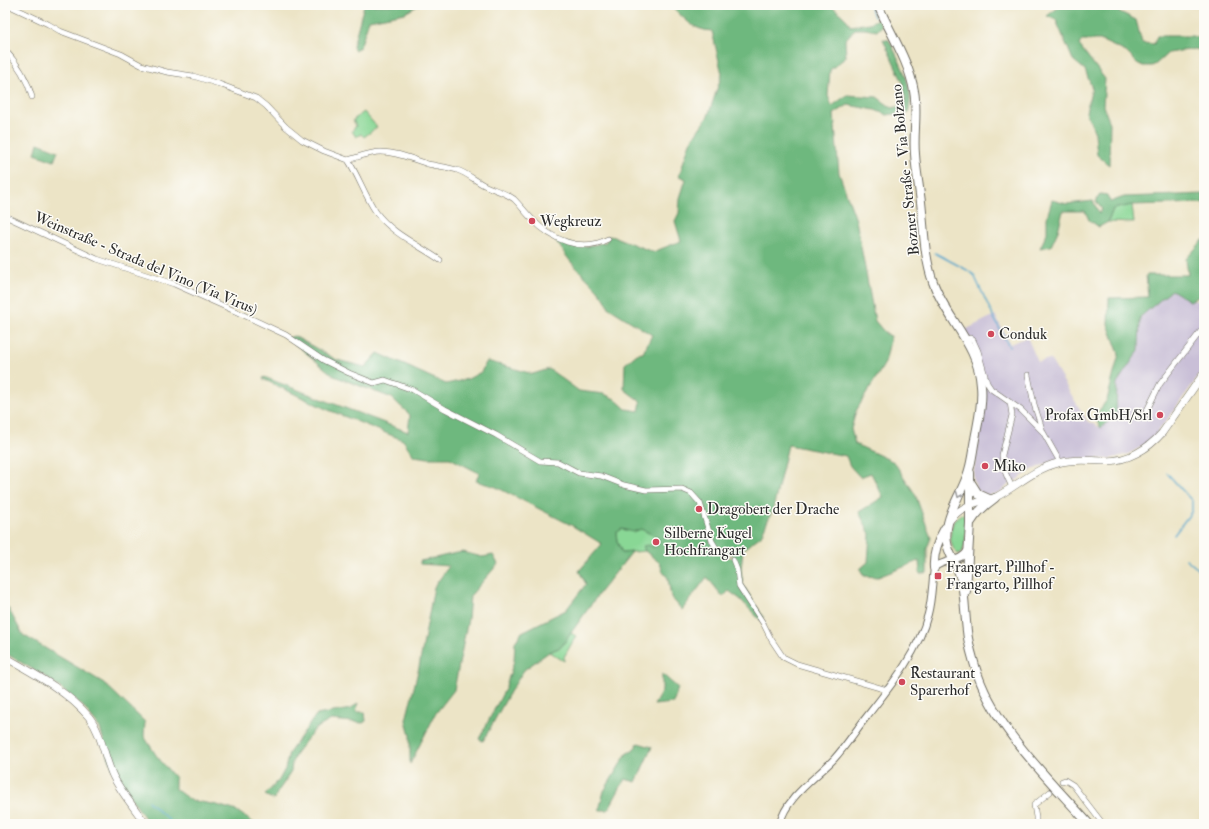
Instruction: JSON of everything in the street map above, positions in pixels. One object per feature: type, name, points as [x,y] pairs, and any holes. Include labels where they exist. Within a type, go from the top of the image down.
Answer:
[{"type":"main road","name":"Bozner Straße - Via Bolzano","points":[[878,5],[886,25],[904,60],[915,94],[915,154],[927,257],[933,282],[978,364],[982,387],[980,413],[970,470],[968,508],[970,522],[967,586],[965,598]]},
{"type":"main road","points":[[934,568],[933,561],[936,548],[945,528],[948,523],[968,508],[992,498],[1046,466],[1077,459],[1108,461],[1124,459],[1141,452],[1162,434],[1204,373]]},
{"type":"main road","name":"Bozner Straße - Via Bolzano","points":[[965,598],[960,574],[947,545],[948,523],[970,470]]},
{"type":"main road","points":[[970,482],[978,494],[992,498]]},
{"type":"main road","points":[[970,522],[975,514],[992,498]]},
{"type":"main road","points":[[965,598],[967,633],[976,669],[986,695],[1008,730],[1089,824]]},
{"type":"main road","points":[[5,657],[46,681],[78,706],[89,718],[100,738],[108,765],[114,778],[146,824]]},
{"type":"street","points":[[8,5],[60,31],[121,54],[141,65],[167,72],[193,76],[256,98],[302,140],[324,151],[348,160],[356,172],[369,201],[377,214],[412,243],[440,260]]},
{"type":"street","points":[[5,50],[20,69],[28,83],[32,98]]},
{"type":"street","points":[[348,160],[380,152],[409,157],[426,163],[458,170],[485,186],[500,191],[513,199],[546,232],[556,238],[575,244],[586,245],[601,243],[608,239]]},
{"type":"street","name":"Weinstraße - Strada del Vino (Via Virus)","points":[[5,216],[97,259],[174,284],[237,312],[286,335],[323,360],[349,373],[374,383],[385,380],[413,390],[540,460],[558,462],[579,473],[601,476],[624,485],[646,490],[682,488],[692,493],[700,502],[712,541],[715,546]]},
{"type":"street","points":[[1146,412],[1160,384],[1201,331],[1204,330]]},
{"type":"street","points":[[966,340],[970,338],[976,345],[987,383],[991,389],[1021,410],[1043,432]]},
{"type":"street","points":[[1028,375],[1034,404],[1043,432],[1060,462]]},
{"type":"street","points":[[1010,402],[1012,415],[1002,455],[1002,462],[1003,469],[1012,487]]},
{"type":"street","points":[[780,824],[792,800],[835,758],[888,690],[912,654],[921,634],[931,604],[934,568],[938,564],[961,557],[969,547]]},
{"type":"street","points":[[733,560],[737,570],[739,586],[783,657],[797,664],[888,690]]},
{"type":"street","points":[[1062,781],[1068,780],[1073,785],[1103,824]]},
{"type":"street","points":[[1036,824],[1034,806],[1050,792]]},
{"type":"shaded area","points":[[1172,290],[1190,301],[1204,300],[1204,369],[1154,437],[1143,446],[1128,454],[1109,459],[1081,458],[1055,460],[1032,470],[1000,492],[994,494],[987,495],[976,490],[973,477],[984,400],[976,351],[965,330],[995,315],[1010,344],[1027,337],[1038,362],[1050,359],[1087,421],[1101,428],[1116,415],[1117,383],[1139,350],[1140,317]]},
{"type":"green space","points":[[364,5],[419,5],[405,13],[369,20],[360,47],[354,50],[353,46]]},
{"type":"green space","points":[[670,5],[831,5],[847,20],[850,26],[870,23],[878,19],[882,26],[877,31],[855,29],[845,40],[846,57],[830,70],[828,96],[832,106],[847,95],[877,97],[892,108],[906,105],[904,85],[883,39],[889,40],[902,66],[910,94],[908,112],[887,115],[875,110],[848,105],[834,114],[839,173],[856,220],[875,321],[886,334],[891,336],[885,363],[856,411],[851,429],[855,444],[894,462],[915,494],[931,538],[927,548],[927,573],[920,574],[919,561],[878,577],[864,576],[860,569],[868,562],[870,534],[859,512],[883,497],[871,473],[860,477],[850,466],[846,456],[788,445],[773,509],[761,536],[743,549],[741,570],[743,585],[764,618],[760,620],[740,599],[729,591],[723,597],[707,577],[682,610],[671,597],[668,578],[663,572],[660,563],[645,551],[643,546],[648,545],[653,547],[658,545],[659,541],[657,537],[641,529],[633,532],[622,529],[616,533],[617,541],[622,553],[632,552],[600,592],[561,647],[549,652],[524,670],[483,741],[479,739],[505,689],[514,661],[515,642],[522,632],[566,610],[586,584],[579,571],[602,544],[571,525],[496,487],[476,481],[479,473],[450,458],[428,458],[414,456],[403,440],[326,409],[263,379],[264,377],[408,432],[410,415],[392,398],[334,376],[288,338],[294,336],[337,360],[365,367],[378,353],[446,384],[468,379],[481,372],[487,361],[533,374],[549,369],[579,391],[604,394],[615,399],[626,409],[639,411],[641,402],[624,389],[625,364],[637,354],[643,353],[652,335],[609,308],[603,296],[571,262],[556,241],[586,247],[606,242],[609,236],[653,252],[681,241],[675,221],[679,213],[680,198],[686,179],[679,176],[690,142],[708,116],[722,74],[712,31],[693,26]]},
{"type":"green space","points":[[1059,7],[1112,8],[1136,20],[1142,43],[1154,44],[1157,36],[1192,36],[1204,39],[1204,51],[1195,49],[1168,53],[1152,66],[1143,66],[1137,63],[1126,52],[1100,40],[1082,40],[1079,45],[1105,79],[1103,106],[1110,123],[1109,165],[1097,155],[1095,133],[1086,112],[1092,88],[1085,70],[1073,60],[1056,20],[1047,16]]},
{"type":"green space","points":[[364,112],[377,127],[364,137],[361,134],[356,137],[352,131],[356,126],[353,120]]},
{"type":"green space","points":[[38,143],[58,151],[54,161],[35,154]]},
{"type":"green space","points":[[1100,194],[1107,195],[1110,202],[1124,197],[1204,194],[1204,203],[1132,205],[1113,209],[1108,222],[1099,227],[1089,220],[1085,211],[1063,211],[1058,231],[1051,246],[1040,248],[1047,233],[1047,217],[1052,200],[1067,204],[1093,201],[1099,213],[1102,209],[1096,202]]},
{"type":"green space","points":[[1132,205],[1134,223],[1108,222],[1113,209]]},
{"type":"green space","points":[[1204,239],[1204,294],[1190,301],[1172,290],[1140,317],[1139,350],[1117,383],[1116,415],[1101,428],[1094,417],[1107,400],[1119,354],[1108,324],[1109,298],[1148,297],[1146,275],[1188,275],[1186,259]]},
{"type":"green space","points":[[961,514],[965,515],[966,517],[965,545],[962,552],[958,554],[951,543],[951,529],[954,521]]},
{"type":"green space","points":[[622,529],[633,532],[641,529],[657,537],[660,541],[658,545],[653,547],[648,545],[644,547],[645,551],[622,553],[617,541],[616,533]]},
{"type":"green space","points":[[463,552],[482,557],[493,555],[498,564],[470,596],[468,619],[454,690],[436,713],[410,764],[410,735],[406,720],[419,667],[434,587],[449,566],[420,564],[420,561]]},
{"type":"green space","points":[[5,606],[8,608],[23,635],[104,683],[145,722],[144,736],[156,755],[175,778],[175,789],[190,800],[217,805],[237,811],[255,824],[149,824],[116,776],[108,756],[100,728],[81,704],[46,677],[5,653]]},
{"type":"green space","points":[[571,633],[576,636],[564,657],[564,661],[549,652],[561,647]]},
{"type":"green space","points":[[662,674],[678,688],[673,703],[654,705],[662,691]]},
{"type":"green space","points":[[358,703],[356,712],[365,712],[366,721],[363,723],[331,720],[315,729],[296,753],[292,763],[291,772],[274,800],[265,795],[279,780],[285,769],[289,753],[316,715],[351,709]]},
{"type":"green space","points":[[638,743],[652,747],[636,782],[625,779],[608,810],[599,810],[604,791],[627,753],[633,751]]},
{"type":"waterway","points":[[870,5],[874,17]]},
{"type":"waterway","points":[[935,253],[974,275],[1009,346]]},
{"type":"waterway","points":[[1167,473],[1192,501],[1192,511],[1174,535]]},
{"type":"waterway","points":[[1186,559],[1204,574]]},
{"type":"waterway","points":[[148,801],[173,824]]},
{"type":"tunnel","points":[[715,546],[733,560]]},
{"type":"place","name":"Wegkreuz","points":[[532,221]]},
{"type":"place","name":"Conduk","points":[[991,334]]},
{"type":"place","name":"Profax GmbH/Srl","points":[[1160,415]]},
{"type":"place","name":"Miko","points":[[985,466]]},
{"type":"place","name":"Dragobert der Drache","points":[[699,509]]},
{"type":"place","name":"Silberne Kugel Hochfrangart","points":[[656,542]]},
{"type":"place","name":"Frangart, Pillhof - Frangarto, Pillhof","points":[[938,576]]},
{"type":"place","name":"Restaurant Sparerhof","points":[[902,682]]}]
